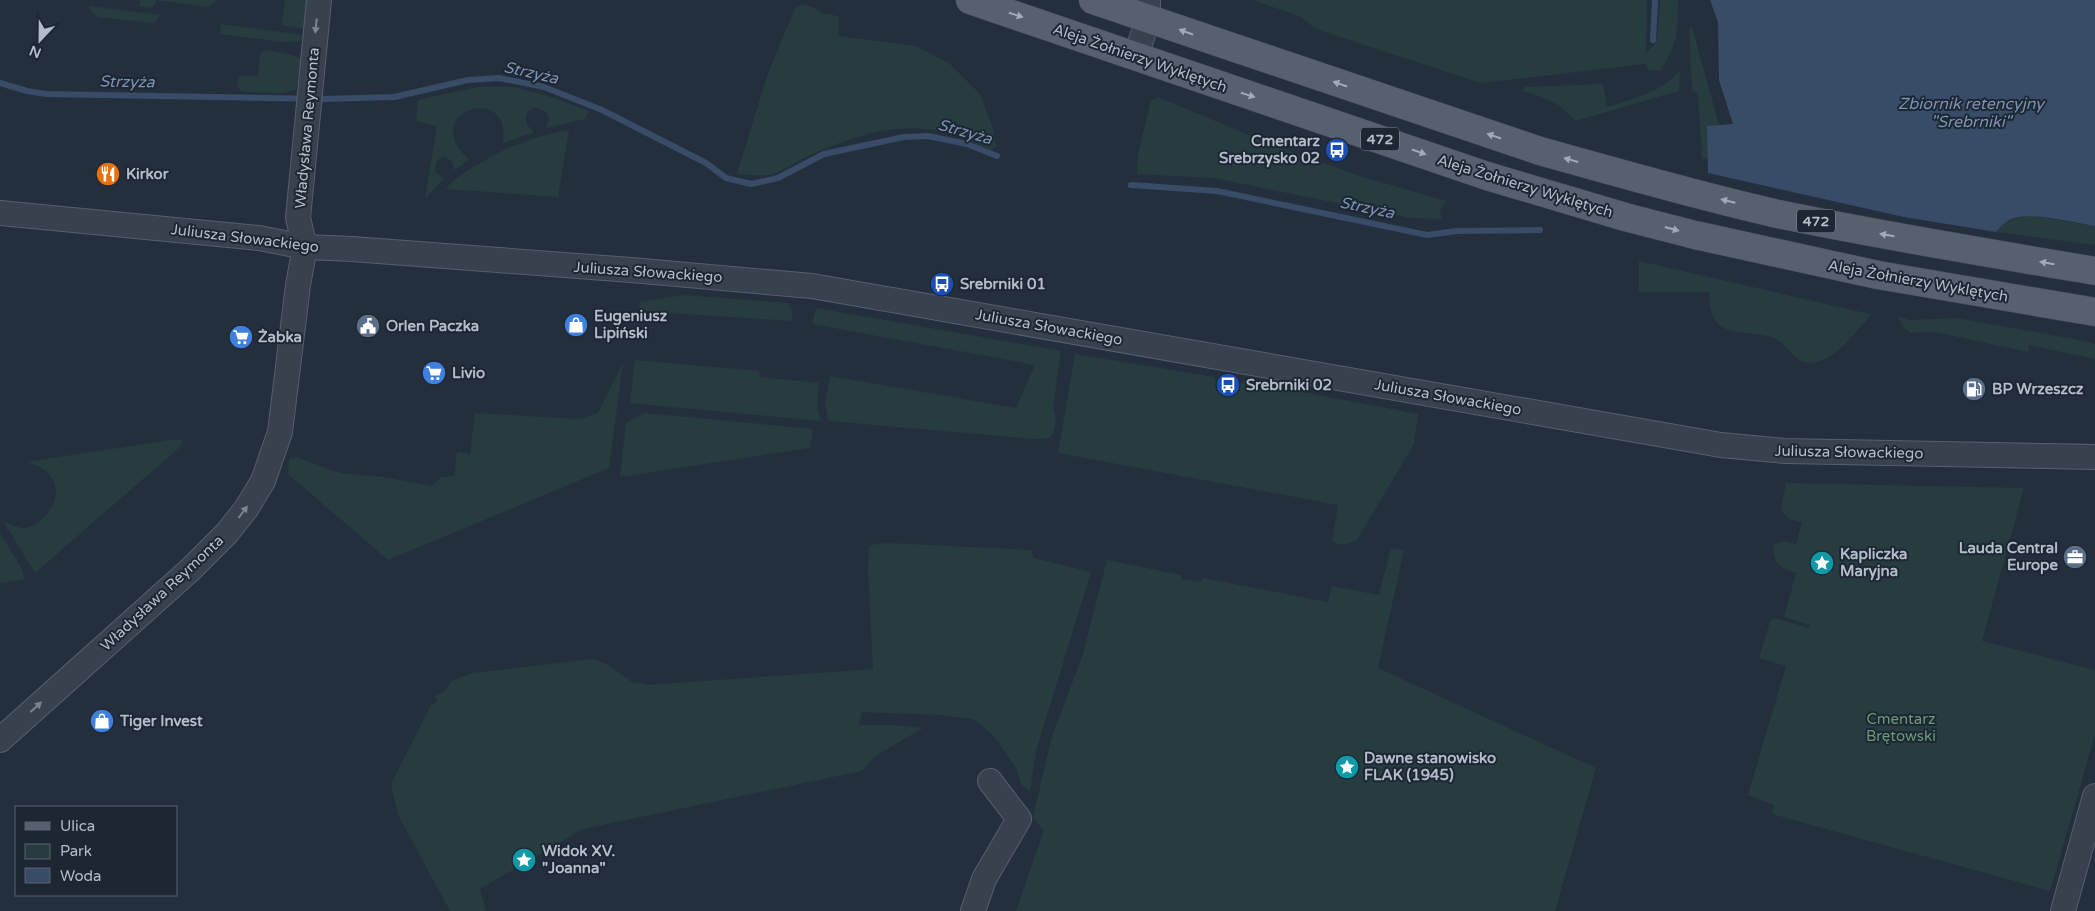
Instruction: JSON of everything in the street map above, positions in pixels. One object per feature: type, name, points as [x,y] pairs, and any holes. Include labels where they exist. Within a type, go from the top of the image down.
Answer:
[{"type":"main road","name":"Aleja Żołnierzy Wyklętych","points":[[970,0],[1487,176],[1624,217],[1695,235],[1878,275],[2095,312]]},
{"type":"main road","name":"472","points":[[1093,0],[1153,6],[1540,151],[1614,172],[1777,213],[1858,230],[2095,271]]},
{"type":"street","name":"Władysława Reymonta","points":[[0,740],[191,569],[227,533],[246,509],[263,481],[280,432],[298,285],[305,247],[298,218],[319,0]]},
{"type":"street","points":[[1136,56],[1153,6]]},
{"type":"street","name":"Juliusza Słowackiego","points":[[0,213],[259,238],[305,247],[632,270],[812,286],[1721,445],[1785,451],[2095,457]]},
{"type":"street","points":[[973,911],[984,879],[1019,819],[990,781]]},
{"type":"street","points":[[2063,911],[2095,796]]},
{"type":"green space","points":[[140,0],[156,0],[156,4],[151,8],[139,6]]},
{"type":"green space","points":[[156,0],[217,0],[208,7]]},
{"type":"green space","points":[[285,0],[307,0],[304,29],[282,25]]},
{"type":"green space","points":[[1253,0],[1647,0],[1646,54],[1657,41],[1660,0],[1678,0],[1674,45],[1660,71],[1649,70],[1645,64],[1480,83],[1316,29],[1299,16]]},
{"type":"green space","points":[[802,4],[815,8],[822,14],[839,17],[838,36],[916,46],[950,64],[980,94],[993,128],[996,147],[990,150],[966,139],[942,132],[920,128],[898,129],[853,138],[806,157],[773,174],[737,174],[767,76],[795,8]]},
{"type":"green space","points":[[89,6],[160,15],[155,22],[151,23],[98,17],[92,13]]},
{"type":"green space","points":[[221,24],[303,35],[300,41],[283,42],[220,34]]},
{"type":"green space","points":[[1692,27],[1719,125],[1707,127],[1708,158],[1702,159],[1698,93],[1692,92],[1689,28]]},
{"type":"green space","points":[[265,50],[293,55],[301,59],[296,90],[280,93],[242,92],[237,86],[239,76],[258,76],[260,55]]},
{"type":"green space","points":[[1680,70],[1679,91],[1575,121],[1563,109],[1551,101],[1522,91],[1525,87],[1603,84],[1607,107],[1637,98],[1656,89],[1673,78]]},
{"type":"green space","points":[[478,87],[513,87],[545,95],[589,111],[585,119],[546,128],[549,119],[546,112],[536,107],[531,109],[526,115],[526,122],[534,132],[503,143],[503,127],[499,117],[491,111],[482,108],[472,109],[463,113],[456,120],[453,130],[456,144],[469,160],[454,170],[451,161],[448,159],[443,157],[436,162],[436,173],[444,178],[425,199],[437,126],[416,121],[418,100]]},
{"type":"green space","points":[[1158,97],[1268,143],[1360,176],[1446,201],[1439,211],[1443,219],[1410,218],[1214,178],[1137,174],[1138,154],[1151,100]]},
{"type":"green space","points":[[569,130],[558,197],[446,189],[460,175],[499,153],[544,135]]},
{"type":"green space","points":[[2028,215],[2095,226],[2095,245],[1996,232],[2010,221]]},
{"type":"green space","points":[[1639,261],[1870,314],[1867,320],[1831,356],[1813,363],[1803,362],[1774,338],[1733,331],[1720,325],[1712,314],[1709,292],[1639,292]]},
{"type":"green space","points":[[684,295],[788,303],[793,312],[791,321],[638,311],[640,302]]},
{"type":"green space","points":[[816,308],[1061,351],[1053,408],[1055,423],[1052,435],[1050,438],[1034,439],[829,421],[825,405],[830,376],[1016,408],[1035,365],[812,324]]},
{"type":"green space","points":[[1898,317],[1910,320],[1956,318],[2075,339],[2095,344],[2095,359],[2029,345],[2028,352],[1935,332],[1911,333],[1904,328]]},
{"type":"green space","points":[[1075,354],[1214,377],[1216,381],[1215,387],[1237,392],[1239,385],[1243,381],[1418,414],[1414,444],[1357,540],[1344,545],[1332,542],[1338,505],[1058,453]]},
{"type":"green space","points":[[635,360],[759,371],[760,377],[819,383],[817,407],[821,421],[630,403]]},
{"type":"green space","points":[[623,363],[609,468],[388,560],[289,475],[289,459],[296,457],[340,473],[383,477],[432,486],[441,477],[454,476],[457,452],[470,454],[475,413],[579,419],[598,413]]},
{"type":"green space","points":[[644,413],[813,429],[810,448],[620,477],[626,423]]},
{"type":"green space","points":[[170,440],[182,440],[181,446],[35,573],[4,522],[23,528],[35,524],[49,512],[56,494],[52,478],[46,471],[26,462]]},
{"type":"green space","name":"Cmentarz Brętowski","points":[[1786,483],[2024,488],[1982,641],[2095,670],[2095,735],[2050,891],[1772,814],[1774,805],[1748,795],[1786,666],[1759,658],[1770,621],[1776,618],[1808,628],[1810,625],[1784,617],[1796,573],[1778,564],[1774,557],[1773,545],[1784,541],[1796,544],[1802,522],[1789,519],[1781,510]]},
{"type":"green space","points":[[0,533],[22,569],[24,579],[0,583]]},
{"type":"green space","points":[[888,543],[1031,550],[1034,558],[1091,572],[1036,751],[1030,792],[1022,785],[1016,768],[993,735],[973,719],[939,715],[862,712],[859,725],[893,725],[923,728],[877,755],[862,771],[583,829],[480,889],[486,911],[450,911],[398,815],[391,784],[431,705],[437,701],[435,696],[446,690],[451,681],[473,673],[592,659],[607,664],[632,682],[648,685],[873,669],[868,570],[869,545]]},
{"type":"green space","points":[[1391,548],[1404,550],[1378,668],[1596,768],[1555,911],[1016,911],[1044,830],[1033,818],[1051,739],[1082,657],[1107,560],[1181,575],[1181,579],[1201,582],[1202,578],[1328,602],[1332,586],[1379,595]]},
{"type":"water","name":"Zbiornik retencyjny \"Srebrniki\"","points":[[1710,0],[2095,0],[2095,226],[2042,217],[2022,216],[2009,221],[1996,232],[1904,217],[1708,173],[1707,126],[1733,124],[1719,80],[1718,22]]},
{"type":"waterway","name":"Strzyża","points":[[1653,40],[1655,0]]},
{"type":"waterway","name":"Strzyża","points":[[0,83],[27,91],[46,94],[323,99],[394,97],[468,80],[499,78],[544,87],[602,110],[706,163],[726,178],[751,184],[778,178],[824,154],[904,137],[928,136],[967,144],[997,156]]},
{"type":"waterway","name":"Strzyża","points":[[1131,185],[1217,191],[1427,235],[1457,231],[1540,230]]},
{"type":"place","name":"Cmentarz Srebrzysko 02","points":[[1337,150]]},
{"type":"place","name":"Kirkor","points":[[108,174]]},
{"type":"place","name":"Srebrniki 01","points":[[942,284]]},
{"type":"place","name":"Eugeniusz Lipiński","points":[[576,325]]},
{"type":"place","name":"Orlen Paczka","points":[[368,326]]},
{"type":"place","name":"Żabka","points":[[241,337]]},
{"type":"place","name":"Livio","points":[[434,373]]},
{"type":"place","name":"Srebrniki 02","points":[[1228,385]]},
{"type":"place","name":"BP Wrzeszcz","points":[[1974,389]]},
{"type":"place","name":"Lauda Central Europe","points":[[2075,557]]},
{"type":"place","name":"Kapliczka Maryjna","points":[[1822,563]]},
{"type":"place","name":"Tiger Invest","points":[[102,721]]},
{"type":"place","name":"Dawne stanowisko FLAK (1945)","points":[[1347,767]]},
{"type":"place","name":"Widok XV. \"Joanna\"","points":[[524,860]]}]
